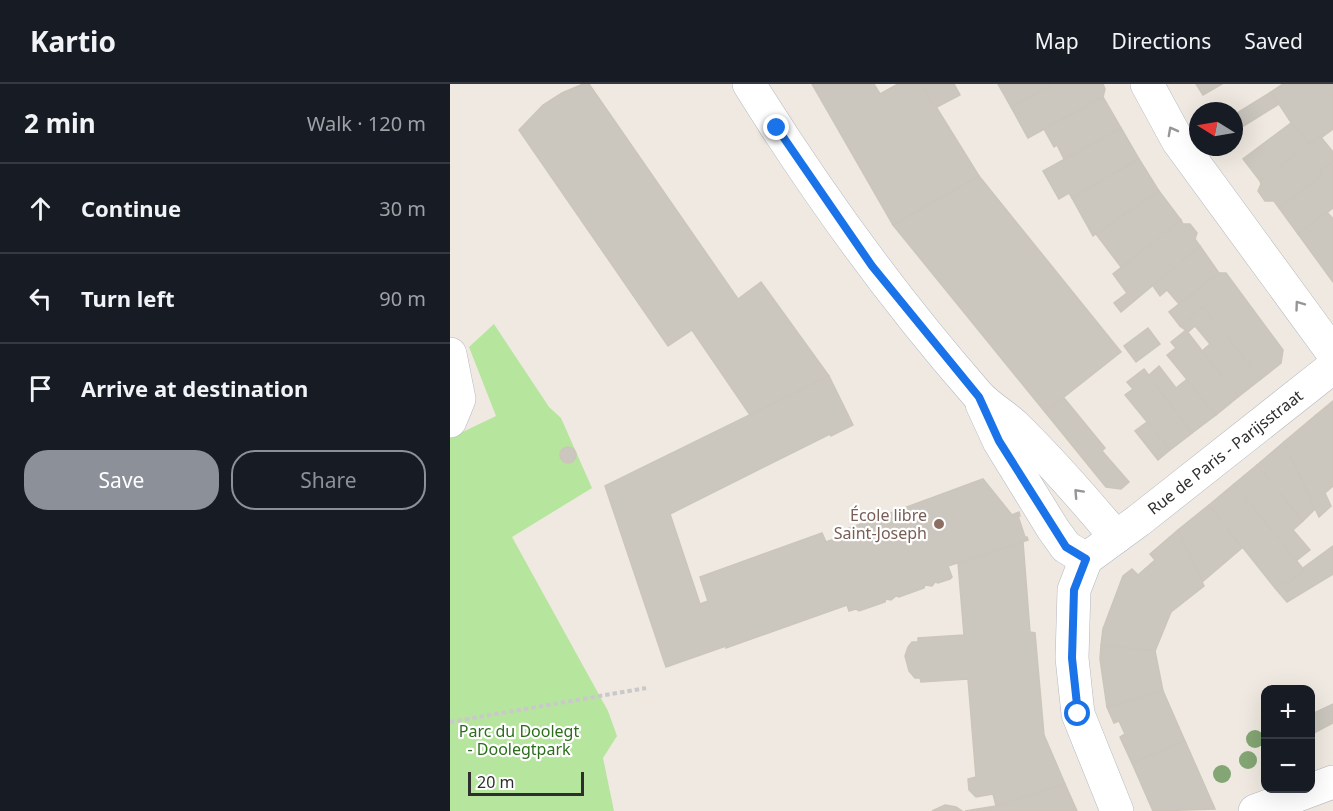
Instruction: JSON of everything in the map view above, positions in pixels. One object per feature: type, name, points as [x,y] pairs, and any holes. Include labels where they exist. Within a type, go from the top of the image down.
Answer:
[{"type":"street","points":[[749,84],[872,266],[979,397],[1014,425],[1116,537]]},
{"type":"street","points":[[1147,84],[1178,141],[1333,353]]},
{"type":"street","points":[[450,354],[459,399],[450,421]]},
{"type":"street","name":"Rue de Paris - Parijsstraat","points":[[1086,559],[1333,367]]},
{"type":"street","points":[[979,397],[999,441],[1053,529],[1066,547],[1086,559],[1074,590],[1072,658],[1078,714],[1117,811]]},
{"type":"street","points":[[1255,811],[1333,782]]},
{"type":"path","points":[[450,722],[646,688]]},
{"type":"green space","name":"Parc du Doolegt - Doolegtpark","points":[[494,324],[549,407],[561,418],[592,488],[512,537],[608,711],[617,736],[603,758],[614,811],[450,811],[450,438],[496,416],[469,347]]},
{"type":"building","points":[[583,84],[589,84],[738,299],[761,282],[829,376],[750,415],[692,330],[668,346],[519,130],[543,105]]},
{"type":"building","points":[[812,84],[874,84],[880,94],[898,84],[922,84],[979,176],[893,225]]},
{"type":"building","points":[[922,84],[954,84],[960,95],[935,108]]},
{"type":"building","points":[[998,84],[1053,84],[1011,107]]},
{"type":"building","points":[[1053,84],[1103,84],[1105,89],[1103,97],[1028,138],[1011,107]]},
{"type":"building","points":[[1196,84],[1222,84],[1203,95]]},
{"type":"building","points":[[1283,84],[1333,84],[1333,129],[1310,146],[1298,128],[1296,130],[1271,92]]},
{"type":"building","points":[[1271,92],[1279,104],[1243,126],[1243,109]]},
{"type":"building","points":[[1103,97],[1121,128],[1064,159],[1057,145],[1054,147],[1044,129]]},
{"type":"building","points":[[1291,123],[1296,130],[1298,128],[1310,146],[1260,181],[1243,159]]},
{"type":"building","points":[[1121,128],[1139,159],[1072,198],[1069,193],[1059,199],[1043,171]]},
{"type":"building","points":[[1320,136],[1333,152],[1333,161],[1319,172],[1322,176],[1279,208],[1274,201],[1265,201],[1258,191],[1260,181]]},
{"type":"building","points":[[1139,159],[1159,191],[1093,236],[1072,198]]},
{"type":"building","points":[[1333,161],[1333,208],[1298,234],[1279,208],[1322,176],[1319,172]]},
{"type":"building","points":[[979,176],[1121,352],[1045,412],[893,225]]},
{"type":"building","points":[[1159,191],[1181,220],[1121,267],[1096,234]]},
{"type":"building","points":[[1327,212],[1333,219],[1333,282],[1298,234]]},
{"type":"building","points":[[1181,220],[1183,224],[1190,224],[1197,233],[1195,239],[1200,246],[1121,312],[1114,303],[1127,293],[1113,274]]},
{"type":"building","points":[[1200,246],[1219,273],[1179,304],[1167,290],[1160,296],[1153,286]]},
{"type":"building","points":[[1219,273],[1226,273],[1283,350],[1281,363],[1261,379],[1203,307],[1180,326],[1169,312]]},
{"type":"building","points":[[1203,307],[1261,379],[1238,397],[1202,351],[1210,344],[1195,326],[1188,332],[1180,326]]},
{"type":"building","points":[[1148,328],[1160,344],[1136,362],[1124,346]]},
{"type":"building","points":[[1186,330],[1238,397],[1216,415],[1167,355],[1176,348],[1171,342]]},
{"type":"building","points":[[1159,366],[1176,388],[1186,380],[1216,415],[1192,433],[1149,375]]},
{"type":"building","points":[[1144,369],[1192,433],[1170,450],[1125,395],[1133,389],[1127,382]]},
{"type":"building","name":"École libre Saint-Joseph","points":[[829,376],[853,425],[831,436],[830,434],[670,514],[700,604],[708,601],[700,577],[822,533],[826,542],[837,538],[836,533],[983,479],[1012,515],[1019,512],[1020,516],[1018,516],[1028,540],[948,566],[952,577],[938,583],[935,582],[932,586],[925,585],[924,588],[896,596],[891,600],[886,599],[885,602],[859,611],[856,609],[849,611],[847,605],[666,667],[605,486]]},
{"type":"building","points":[[1064,398],[1105,448],[1102,451],[1129,482],[1121,489],[1106,487],[1045,412]]},
{"type":"building","points":[[1333,401],[1333,435],[1316,415]]},
{"type":"building","points":[[1316,415],[1333,435],[1333,486],[1325,493],[1331,506],[1319,517],[1284,442]]},
{"type":"building","points":[[1147,422],[1170,450],[1158,460],[1135,431]]},
{"type":"building","points":[[1284,442],[1315,509],[1303,521],[1257,465]]},
{"type":"building","points":[[568,447],[574,449],[576,455],[574,461],[568,463],[562,461],[560,455],[562,449]]},
{"type":"building","points":[[1257,465],[1303,521],[1293,530],[1310,550],[1296,561],[1234,484]]},
{"type":"building","points":[[1234,484],[1304,570],[1285,585],[1282,582],[1275,588],[1209,505]]},
{"type":"building","points":[[1209,505],[1242,548],[1202,582],[1178,530]]},
{"type":"building","points":[[1178,530],[1204,586],[1171,612],[1155,651],[1101,645],[1103,629],[1123,576],[1132,569],[1138,575],[1155,560],[1150,554]]},
{"type":"building","points":[[1023,542],[1030,632],[1035,633],[1044,735],[1065,784],[996,806],[993,794],[976,797],[969,790],[968,779],[976,777],[968,679],[921,682],[920,678],[915,678],[909,671],[905,656],[908,647],[912,642],[918,642],[918,638],[964,635],[958,563]]},
{"type":"building","points":[[1333,546],[1333,574],[1287,602],[1275,588],[1282,582],[1285,585],[1304,570],[1303,568]]},
{"type":"building","points":[[1101,645],[1155,651],[1163,691],[1107,707],[1100,659]]},
{"type":"building","points":[[1163,691],[1185,741],[1132,763],[1120,737],[1125,734],[1119,721],[1114,723],[1107,707]]},
{"type":"building","points":[[1333,704],[1333,723],[1315,732],[1315,713]]},
{"type":"building","points":[[1185,741],[1215,809],[1153,811],[1132,763]]},
{"type":"building","points":[[1065,784],[1077,811],[965,811],[996,806]]},
{"type":"building","points":[[945,805],[956,807],[962,811],[932,811]]},
{"type":"place","name":"École libre Saint-Joseph","points":[[939,524]]},
{"type":"route","points":[[777,128],[872,266],[979,397],[999,441],[1053,529],[1066,547],[1086,559],[1074,590],[1072,658],[1078,714]]}]
